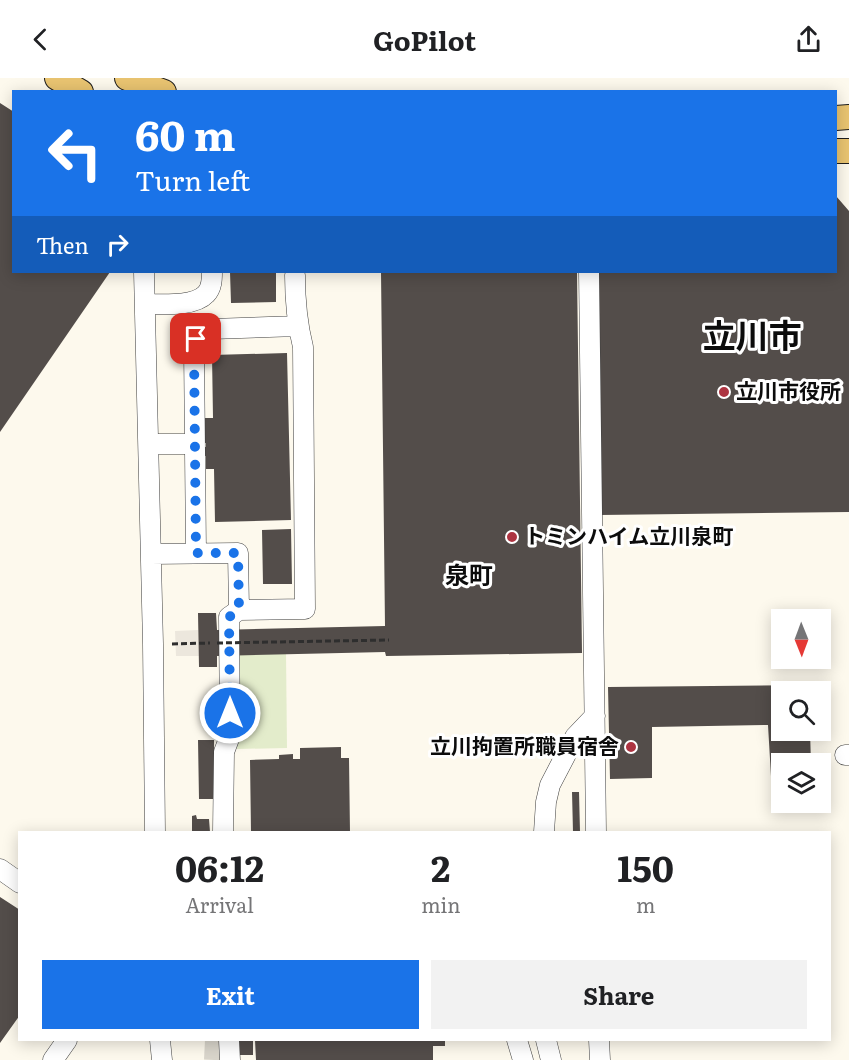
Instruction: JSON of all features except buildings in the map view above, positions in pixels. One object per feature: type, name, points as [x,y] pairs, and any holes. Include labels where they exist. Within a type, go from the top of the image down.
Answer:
[{"type":"main road","points":[[57,78],[78,90]]},
{"type":"main road","points":[[127,78],[157,90]]},
{"type":"street","points":[[144,273],[155,831]]},
{"type":"street","points":[[145,304],[188,303],[199,300],[207,294],[212,284],[212,273]]},
{"type":"street","points":[[589,273],[597,831]]},
{"type":"street","points":[[223,831],[224,752],[230,736],[229,617],[239,610],[305,609],[303,347],[298,326],[295,275]]},
{"type":"street","points":[[196,553],[194,348],[196,339],[203,332],[211,329],[298,326]]},
{"type":"street","points":[[149,444],[194,444]]},
{"type":"street","points":[[151,554],[238,553],[239,610]]},
{"type":"street","points":[[544,831],[550,785],[575,737],[595,716]]},
{"type":"street","points":[[0,869],[18,882]]},
{"type":"street","points":[[53,1060],[66,1041]]},
{"type":"street","points":[[160,1041],[162,1060]]},
{"type":"street","points":[[229,1041],[230,1060]]},
{"type":"street","points":[[517,1041],[523,1060]]},
{"type":"street","points":[[546,1041],[551,1060]]},
{"type":"street","points":[[599,1041],[600,1060]]},
{"type":"path","points":[[167,644],[389,640]]},
{"type":"green space","points":[[235,653],[286,653],[287,748],[237,749]]},
{"type":"shaded area","points":[[198,630],[199,656],[176,656],[175,631]]},
{"type":"tunnel","points":[[214,1060],[215,1041]]},
{"type":"place","name":"立川市役所","points":[[724,392]]},
{"type":"place","name":"トミンハイム立川泉町","points":[[512,537]]},
{"type":"place","name":"立川拘置所職員宿舎","points":[[631,747]]},
{"type":"district","name":"立川市","points":[[752,336]]},
{"type":"district","name":"泉町","points":[[469,576]]},
{"type":"route","points":[[196,339],[194,348],[194,444],[196,553],[238,553],[239,610],[229,617],[230,713]]}]
